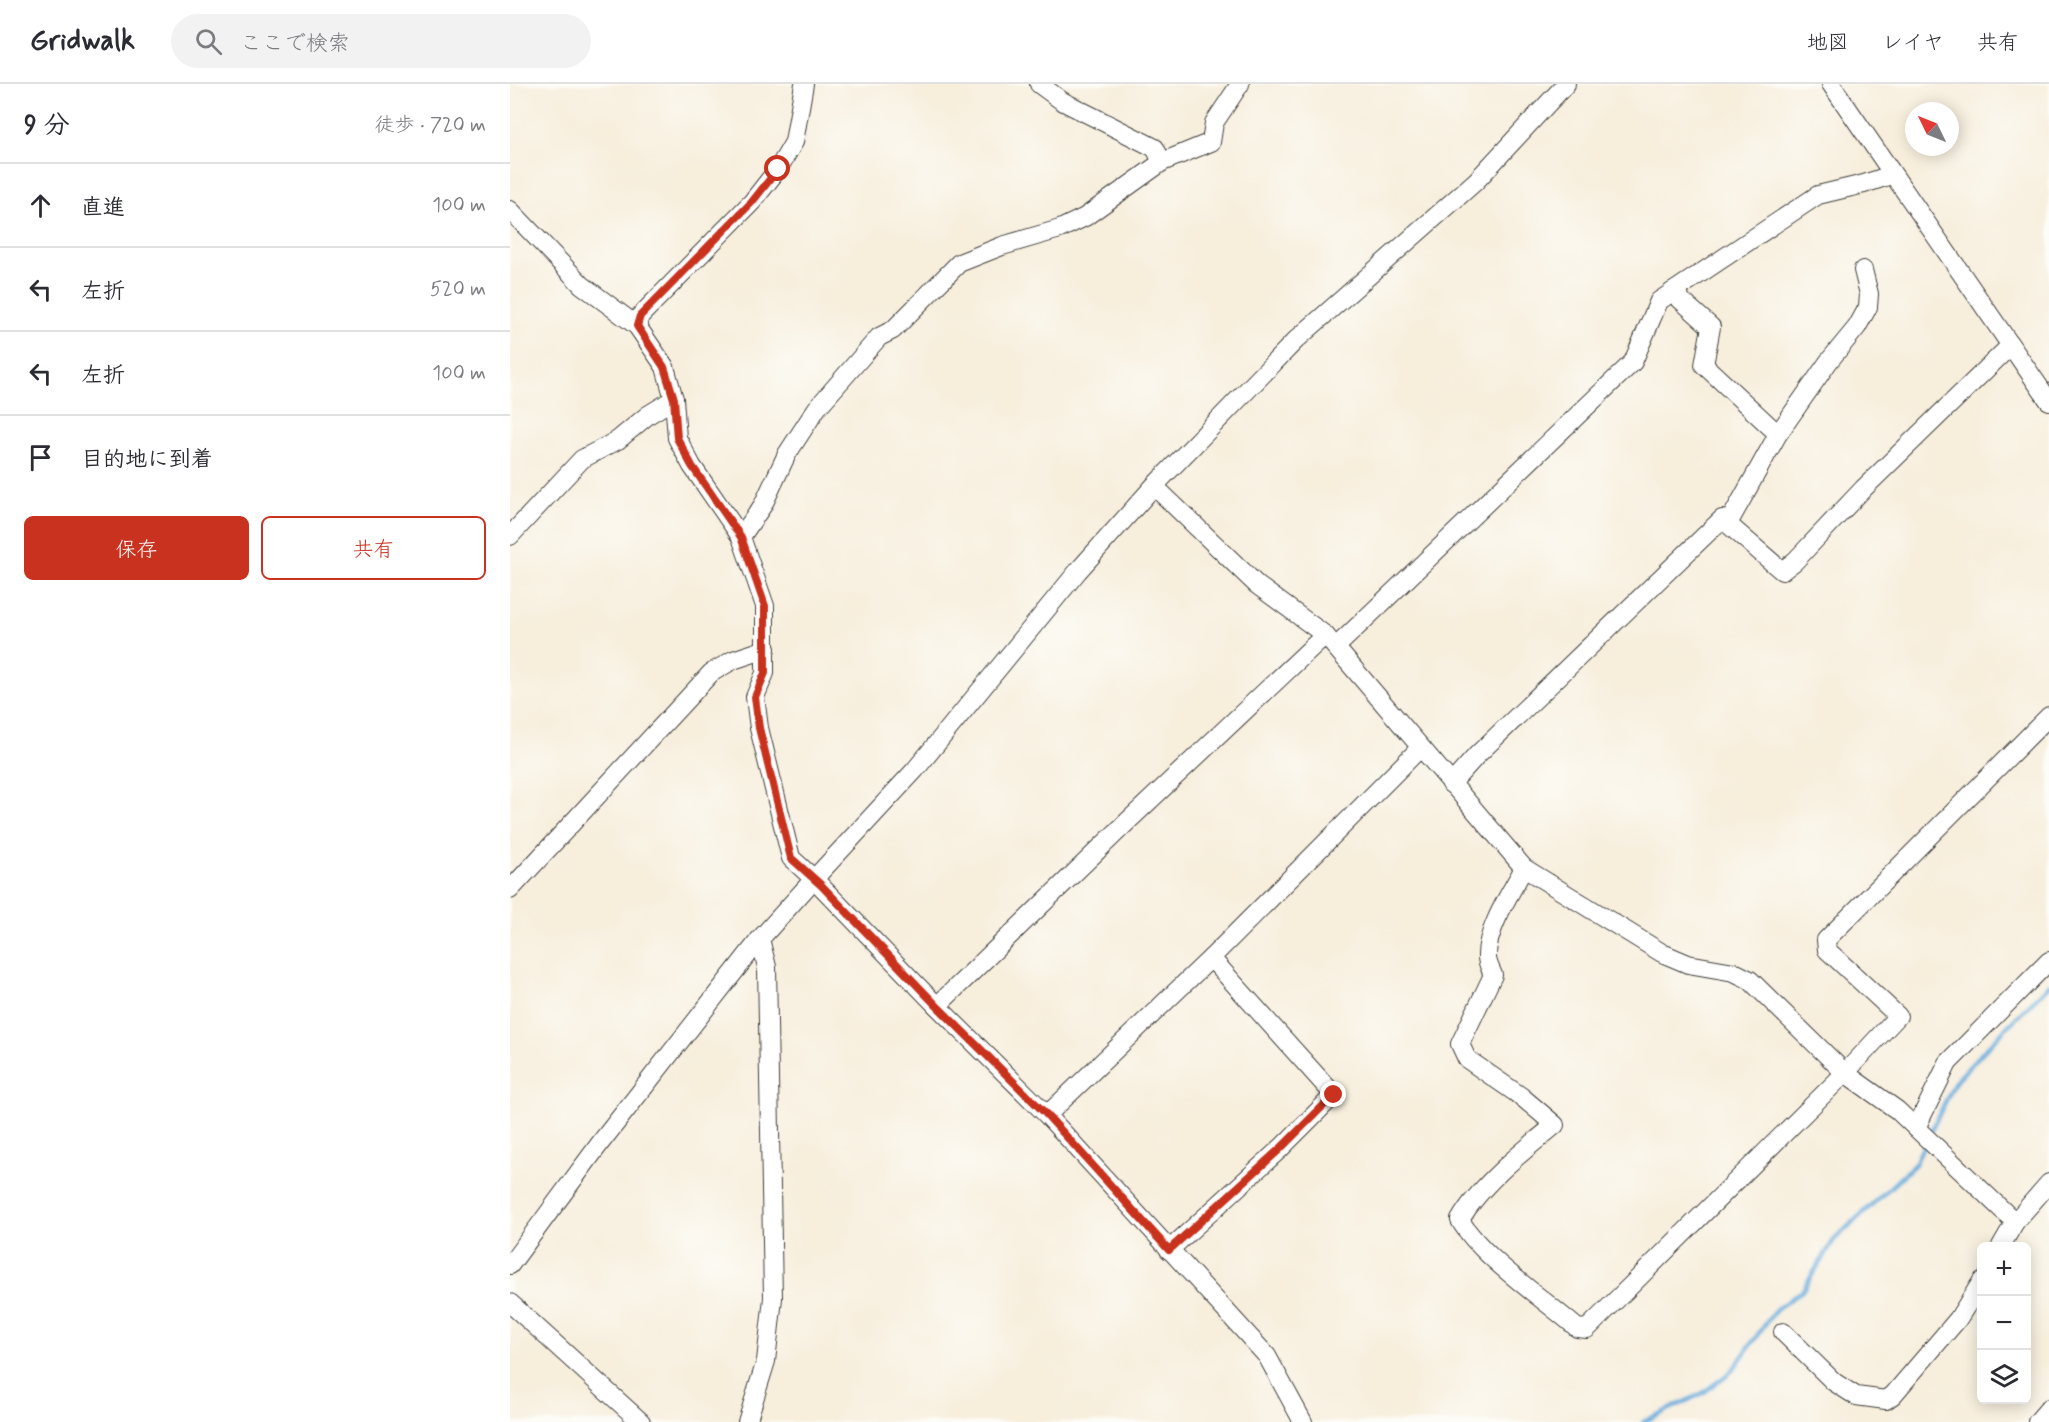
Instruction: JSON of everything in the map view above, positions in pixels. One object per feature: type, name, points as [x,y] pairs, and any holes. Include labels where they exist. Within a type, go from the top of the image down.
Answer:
[{"type":"street","points":[[637,326],[640,316],[752,202],[778,169],[794,142],[804,84]]},
{"type":"street","points":[[1039,84],[1062,101],[1155,148],[1162,162]]},
{"type":"street","points":[[741,537],[763,506],[787,454],[817,408],[879,338],[893,330],[959,263],[1002,246],[1060,229],[1085,217],[1162,162],[1211,142],[1214,123],[1240,84]]},
{"type":"street","points":[[510,1264],[601,1142],[760,939],[915,770],[1078,571],[1154,486],[1296,340],[1476,181],[1566,84]]},
{"type":"street","points":[[1831,84],[1891,175],[2049,401]]},
{"type":"street","points":[[937,1006],[1128,821],[1331,641],[1633,362],[1659,301],[1818,195],[1891,175]]},
{"type":"street","points":[[510,210],[582,285],[637,326],[664,367],[674,399],[677,438],[692,466],[741,537],[765,606],[765,673],[755,697],[759,728],[791,858],[1047,1115],[1267,1356],[1303,1422]]},
{"type":"street","points":[[1728,524],[1778,434],[1829,361],[1857,327],[1868,307],[1869,294],[1863,270]]},
{"type":"street","points":[[1672,292],[1712,327],[1704,365],[1778,434]]},
{"type":"street","points":[[1451,784],[1477,755],[1722,519],[1782,571],[1795,561],[1863,489],[2010,346]]},
{"type":"street","points":[[510,536],[582,459],[618,440],[648,415],[674,399]]},
{"type":"street","points":[[1154,486],[1257,585],[1331,641],[1524,868],[1662,953],[1688,964],[1734,972],[1750,980],[1845,1073],[1897,1110],[2015,1222]]},
{"type":"street","points":[[510,890],[711,673],[733,660],[766,649]]},
{"type":"street","points":[[1524,868],[1500,913],[1489,942],[1487,958],[1493,975],[1460,1044],[1467,1059],[1522,1097],[1555,1125],[1508,1164],[1460,1220],[1467,1231],[1501,1265],[1577,1328],[1587,1329],[1764,1150],[1845,1073],[1898,1016],[1827,950],[1826,940],[2049,716]]},
{"type":"street","points":[[1047,1115],[1211,958],[1420,748]]},
{"type":"street","points":[[747,1422],[766,1361],[773,1298],[767,967],[760,939]]},
{"type":"street","points":[[1169,1250],[1281,1148],[1334,1095],[1211,958]]},
{"type":"street","points":[[1916,1128],[1948,1062],[2049,961]]},
{"type":"street","points":[[2003,1242],[2015,1222],[2049,1183]]},
{"type":"street","points":[[1783,1332],[1834,1382],[1856,1396],[1886,1400],[1893,1395],[1958,1318],[1977,1289]]},
{"type":"street","points":[[510,1303],[641,1422]]},
{"type":"street","points":[[2037,1422],[2049,1408]]},
{"type":"waterway","points":[[1929,1135],[1955,1082],[2049,985]]},
{"type":"waterway","points":[[1643,1422],[1703,1393],[1732,1371],[1776,1309],[1802,1291],[1834,1240],[1915,1164],[1925,1143]]},
{"type":"route","points":[[778,169],[752,202],[640,316],[637,326],[664,367],[674,399],[677,438],[692,466],[741,537],[765,606],[765,673],[755,697],[759,728],[791,858],[821,885],[937,1006],[1047,1115],[1169,1250],[1281,1148],[1334,1095]]}]
